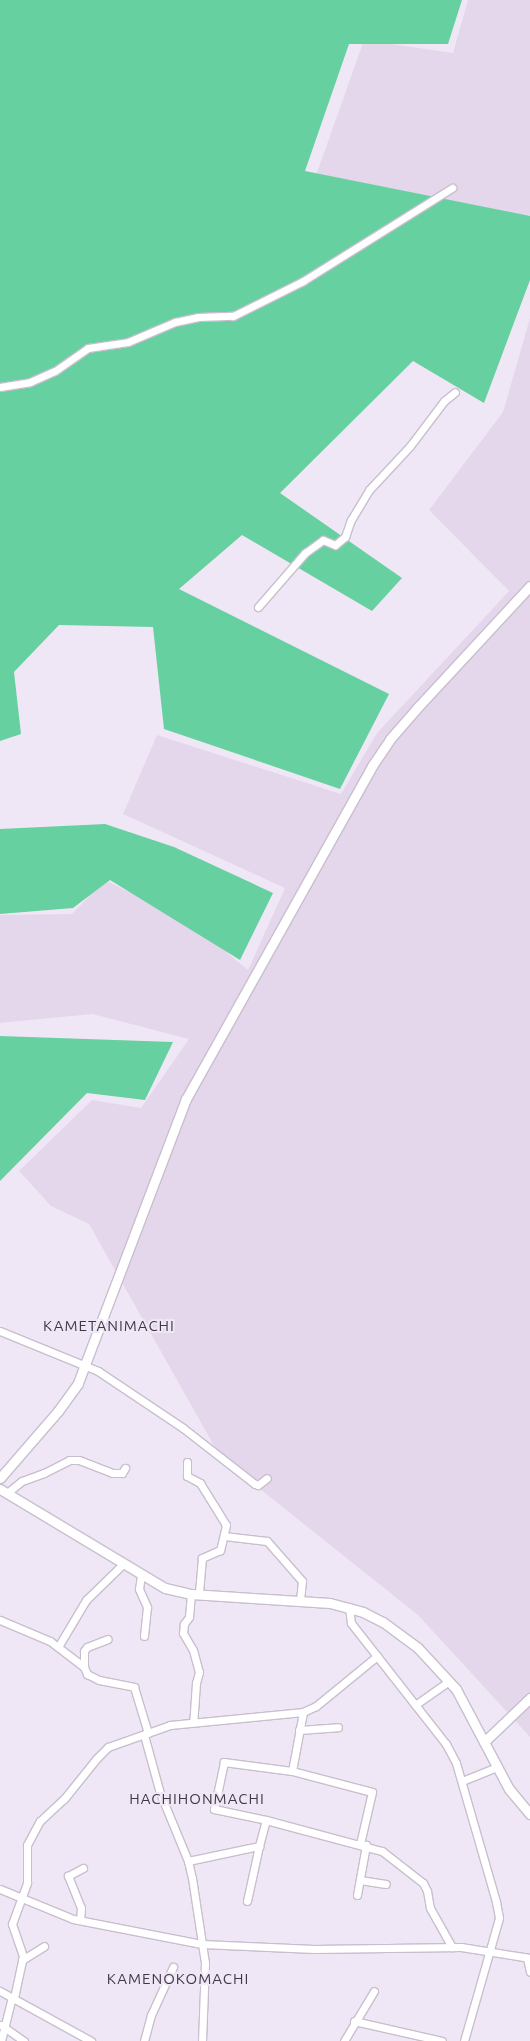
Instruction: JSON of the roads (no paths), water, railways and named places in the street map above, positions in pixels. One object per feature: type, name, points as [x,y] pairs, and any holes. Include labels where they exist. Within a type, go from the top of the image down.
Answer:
[{"type":"street","points":[[0,387],[30,382],[55,371],[88,348],[128,342],[175,322],[198,317],[233,316],[303,281],[452,188]]},
{"type":"street","points":[[258,607],[305,553],[323,540],[335,545],[345,537],[351,520],[369,490],[410,446],[444,401],[455,392]]},
{"type":"street","points":[[0,1478],[68,1398],[86,1366],[186,1099],[356,794],[390,739],[530,586]]},
{"type":"street","points":[[0,1331],[86,1366],[166,1416],[255,1484],[258,1485],[267,1478]]},
{"type":"street","points":[[125,1468],[122,1472],[113,1474],[79,1460],[69,1460],[44,1474],[22,1481],[4,1491],[141,1575],[165,1588],[195,1594],[300,1601],[349,1607],[383,1622],[418,1648],[450,1681],[466,1706],[509,1790],[530,1814]]},
{"type":"street","points":[[187,1462],[187,1476],[200,1483],[226,1525],[220,1550],[202,1558],[189,1617],[184,1624],[183,1633],[193,1650],[200,1672],[196,1683],[193,1722]]},
{"type":"street","points":[[224,1536],[267,1541],[302,1581],[300,1601]]},
{"type":"street","points":[[58,1647],[86,1600],[123,1564]]},
{"type":"street","points":[[141,1575],[139,1589],[147,1607],[144,1636]]},
{"type":"street","points":[[349,1607],[351,1623],[446,1744],[462,1781],[499,1918],[488,1952],[464,2041]]},
{"type":"street","points":[[0,1620],[45,1638],[84,1667]]},
{"type":"street","points":[[108,1639],[87,1647],[84,1651],[84,1667],[87,1674],[99,1680],[134,1687],[160,1793],[188,1861],[205,1963],[202,2041]]},
{"type":"street","points":[[1,2041],[2,2026],[13,1998],[23,1956],[12,1924],[16,1907],[23,1898],[27,1883],[27,1845],[40,1821],[64,1799],[108,1747],[170,1725],[302,1712],[316,1706],[378,1656]]},
{"type":"street","points":[[415,1705],[450,1681]]},
{"type":"street","points":[[484,1742],[530,1698]]},
{"type":"street","points":[[292,1771],[302,1712]]},
{"type":"street","points":[[299,1730],[338,1727]]},
{"type":"street","points":[[357,1895],[363,1845],[372,1792],[292,1771],[224,1762],[214,1809],[266,1820],[363,1845],[382,1851],[423,1883],[430,1908],[452,1947]]},
{"type":"street","points":[[462,1781],[496,1767]]},
{"type":"street","points":[[247,1901],[266,1820]]},
{"type":"street","points":[[188,1861],[259,1846]]},
{"type":"street","points":[[80,1920],[81,1908],[68,1876],[83,1868]]},
{"type":"street","points":[[360,1880],[386,1884]]},
{"type":"street","points":[[0,1889],[80,1920],[202,1944],[314,1949],[452,1947],[528,1958],[530,1972]]},
{"type":"street","points":[[22,1960],[44,1946]]},
{"type":"street","points":[[144,2041],[151,2015],[173,1967]]},
{"type":"street","points":[[0,1990],[91,2041]]},
{"type":"street","points":[[344,2041],[354,2021],[374,1991]]},
{"type":"street","points":[[354,2021],[442,2041]]},
{"type":"street","points":[[2,2026],[24,2041]]},
{"type":"district","name":"KAMETANIMACHI","points":[[109,1326]]},
{"type":"district","name":"HACHIHONMACHI","points":[[197,1799]]},
{"type":"district","name":"KAMENOKOMACHI","points":[[178,1979]]}]
